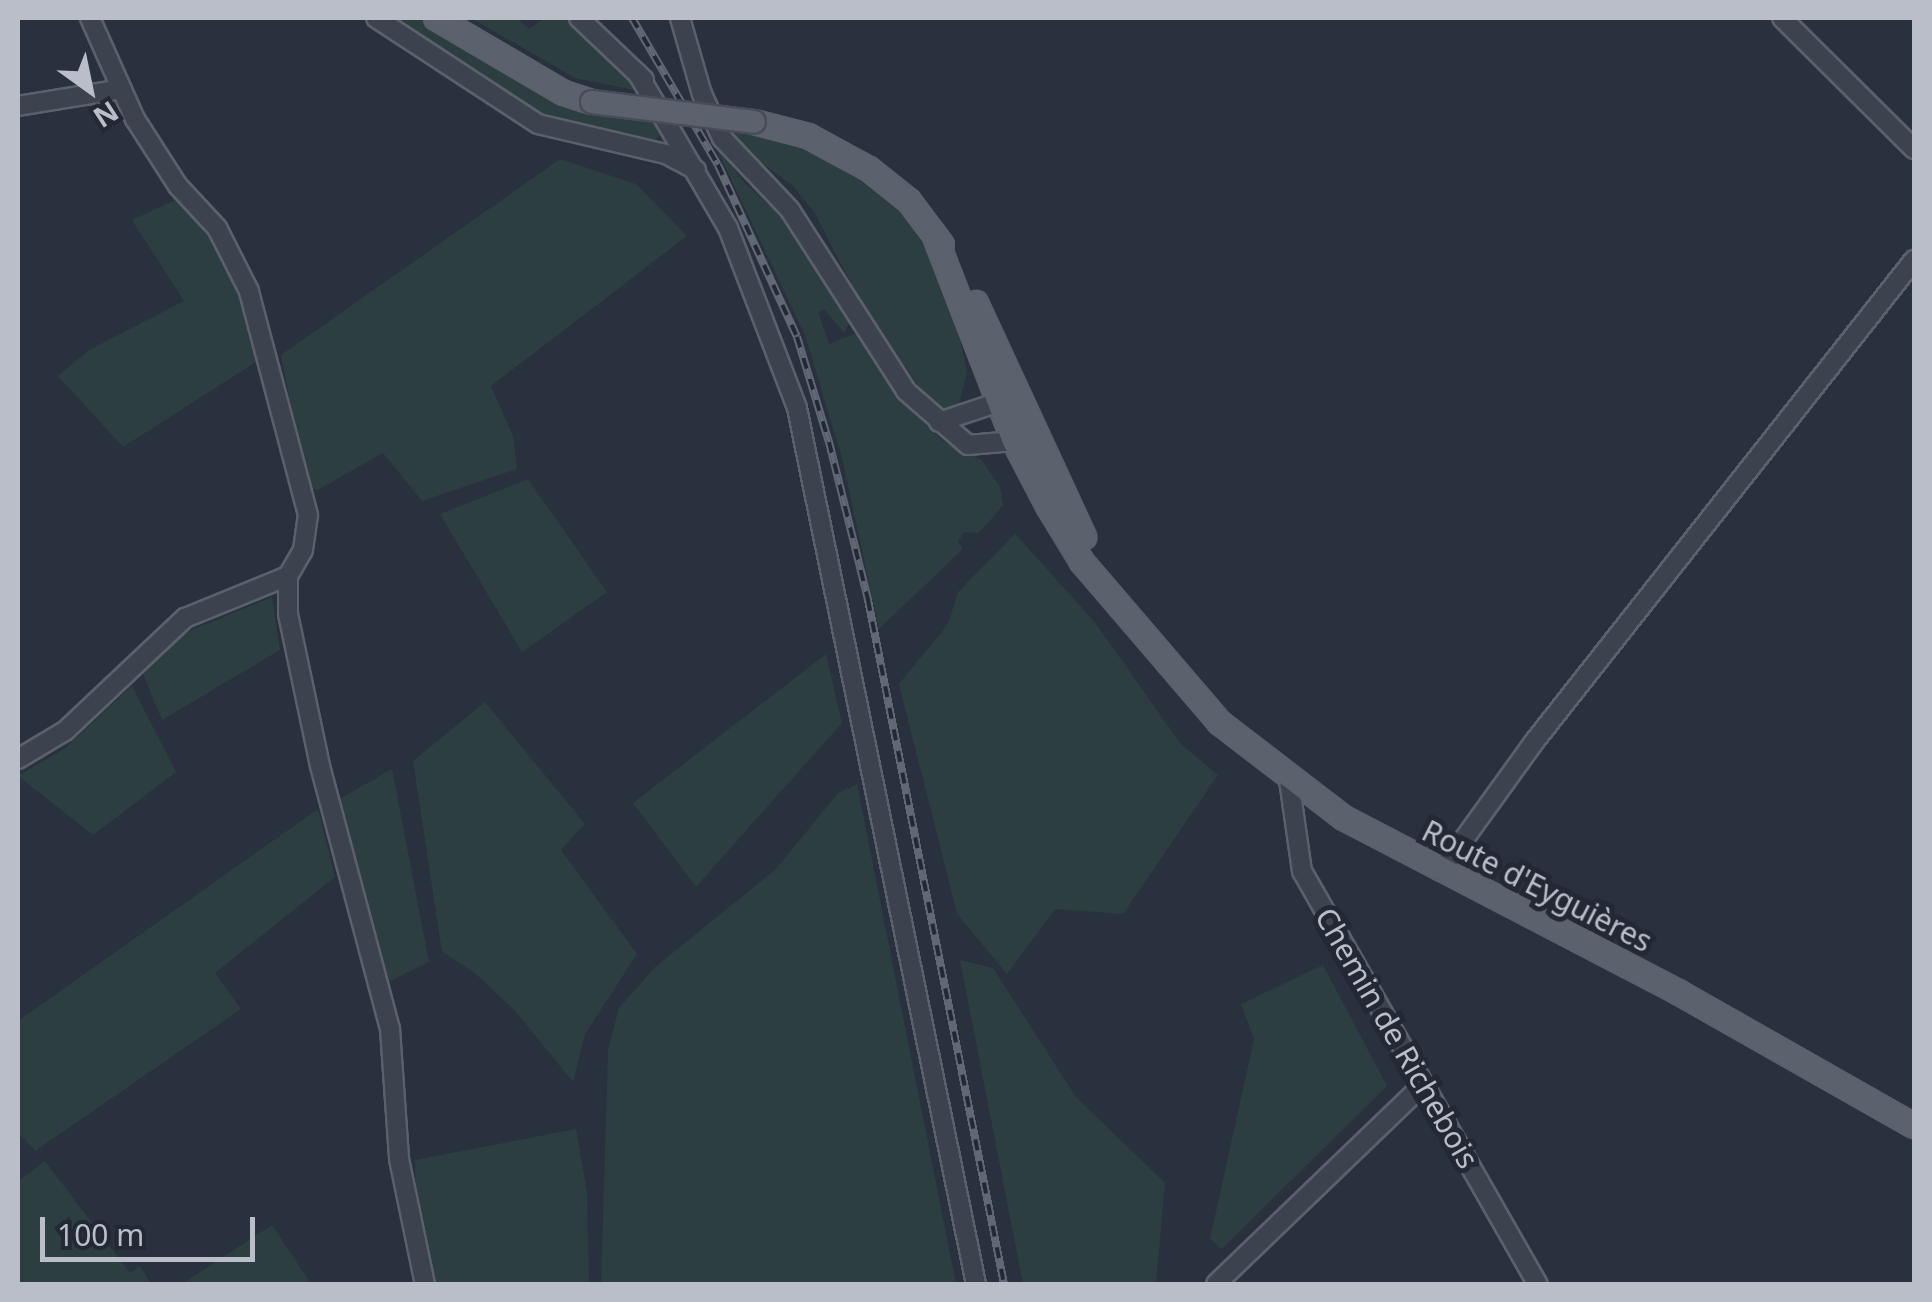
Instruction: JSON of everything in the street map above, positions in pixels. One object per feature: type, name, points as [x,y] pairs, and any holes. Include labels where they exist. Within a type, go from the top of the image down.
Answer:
[{"type":"main road","name":"Route d'Eyguières","points":[[436,18],[564,93],[592,102],[754,122],[837,148],[909,201],[959,269],[1009,413],[1082,562],[1220,723],[1289,780],[1440,871],[1695,1001],[1914,1126]]},
{"type":"main road","name":"Route d'Eyguières","points":[[1009,413],[1162,659]]},
{"type":"street","points":[[90,18],[122,89],[178,186],[217,228],[249,291],[308,515],[302,550],[288,576],[288,614],[320,766],[390,1029],[399,1159],[425,1284]]},
{"type":"street","points":[[376,18],[538,124],[666,154],[697,170]]},
{"type":"street","points":[[579,18],[665,104],[728,228],[796,408],[976,1284]]},
{"type":"street","points":[[680,18],[702,94],[722,138],[790,210],[906,392],[952,438],[972,445],[1009,413]]},
{"type":"street","points":[[1782,18],[1914,149]]},
{"type":"street","points":[[18,106],[122,89]]},
{"type":"street","points":[[1440,871],[1534,742],[1914,260]]},
{"type":"street","points":[[939,422],[1009,413]]},
{"type":"street","points":[[18,759],[65,731],[186,618],[288,576]]},
{"type":"street","name":"Chemin de Richebois","points":[[1289,780],[1302,872],[1538,1284]]},
{"type":"street","points":[[1216,1284],[1422,1085]]},
{"type":"shaded area","points":[[391,18],[419,18],[508,72],[596,112],[657,124],[660,136],[649,144],[538,116]]},
{"type":"shaded area","points":[[471,18],[517,18],[529,29],[545,18],[569,18],[639,91],[575,78]]},
{"type":"shaded area","points":[[730,129],[810,148],[867,181],[905,217],[932,258],[956,320],[967,372],[959,404],[942,411],[930,402],[866,312],[814,212],[792,185],[749,154]]},
{"type":"shaded area","points":[[712,139],[743,181],[804,238],[851,320],[844,333],[824,309],[818,312],[829,344],[858,332],[905,405],[943,441],[982,460],[1000,487],[1003,505],[988,523],[978,533],[965,532],[958,541],[963,549],[879,629],[842,458],[805,335]]},
{"type":"shaded area","points":[[560,159],[636,184],[687,236],[491,386],[513,436],[517,469],[422,501],[383,453],[318,490],[307,489],[281,355]]},
{"type":"shaded area","points":[[178,199],[218,249],[244,305],[259,360],[123,447],[58,376],[89,350],[184,301],[132,220]]},
{"type":"shaded area","points":[[528,479],[607,592],[522,652],[440,514]]},
{"type":"shaded area","points":[[1015,534],[1093,620],[1181,744],[1218,775],[1123,914],[1055,909],[1007,974],[957,914],[899,684],[948,624],[958,592]]},
{"type":"shaded area","points":[[272,597],[280,650],[162,720],[143,674],[185,633]]},
{"type":"shaded area","points":[[826,654],[842,723],[696,887],[633,803]]},
{"type":"shaded area","points":[[132,686],[176,772],[93,835],[18,776],[64,749]]},
{"type":"shaded area","points":[[485,702],[585,824],[561,850],[637,954],[585,1034],[573,1082],[516,1012],[475,973],[442,952],[413,761]]},
{"type":"shaded area","points":[[392,769],[429,962],[388,982],[336,801]]},
{"type":"shaded area","points":[[857,784],[956,1284],[601,1284],[608,1050],[619,1008],[654,968],[776,869],[838,793]]},
{"type":"shaded area","points":[[318,809],[335,877],[215,973],[241,1009],[35,1151],[18,1132],[18,1021]]},
{"type":"shaded area","points":[[960,960],[993,968],[1076,1097],[1165,1183],[1156,1284],[1023,1284]]},
{"type":"shaded area","points":[[1323,965],[1387,1086],[1222,1249],[1210,1239],[1254,1039],[1241,1004]]},
{"type":"shaded area","points":[[576,1129],[587,1192],[589,1284],[434,1284],[416,1205],[415,1160]]},
{"type":"shaded area","points":[[45,1161],[130,1273],[140,1266],[151,1284],[18,1284],[18,1182]]},
{"type":"shaded area","points":[[272,1225],[311,1284],[182,1284]]},
{"type":"railway","points":[[632,18],[718,165],[797,337],[829,442],[868,600],[1004,1284]]}]
